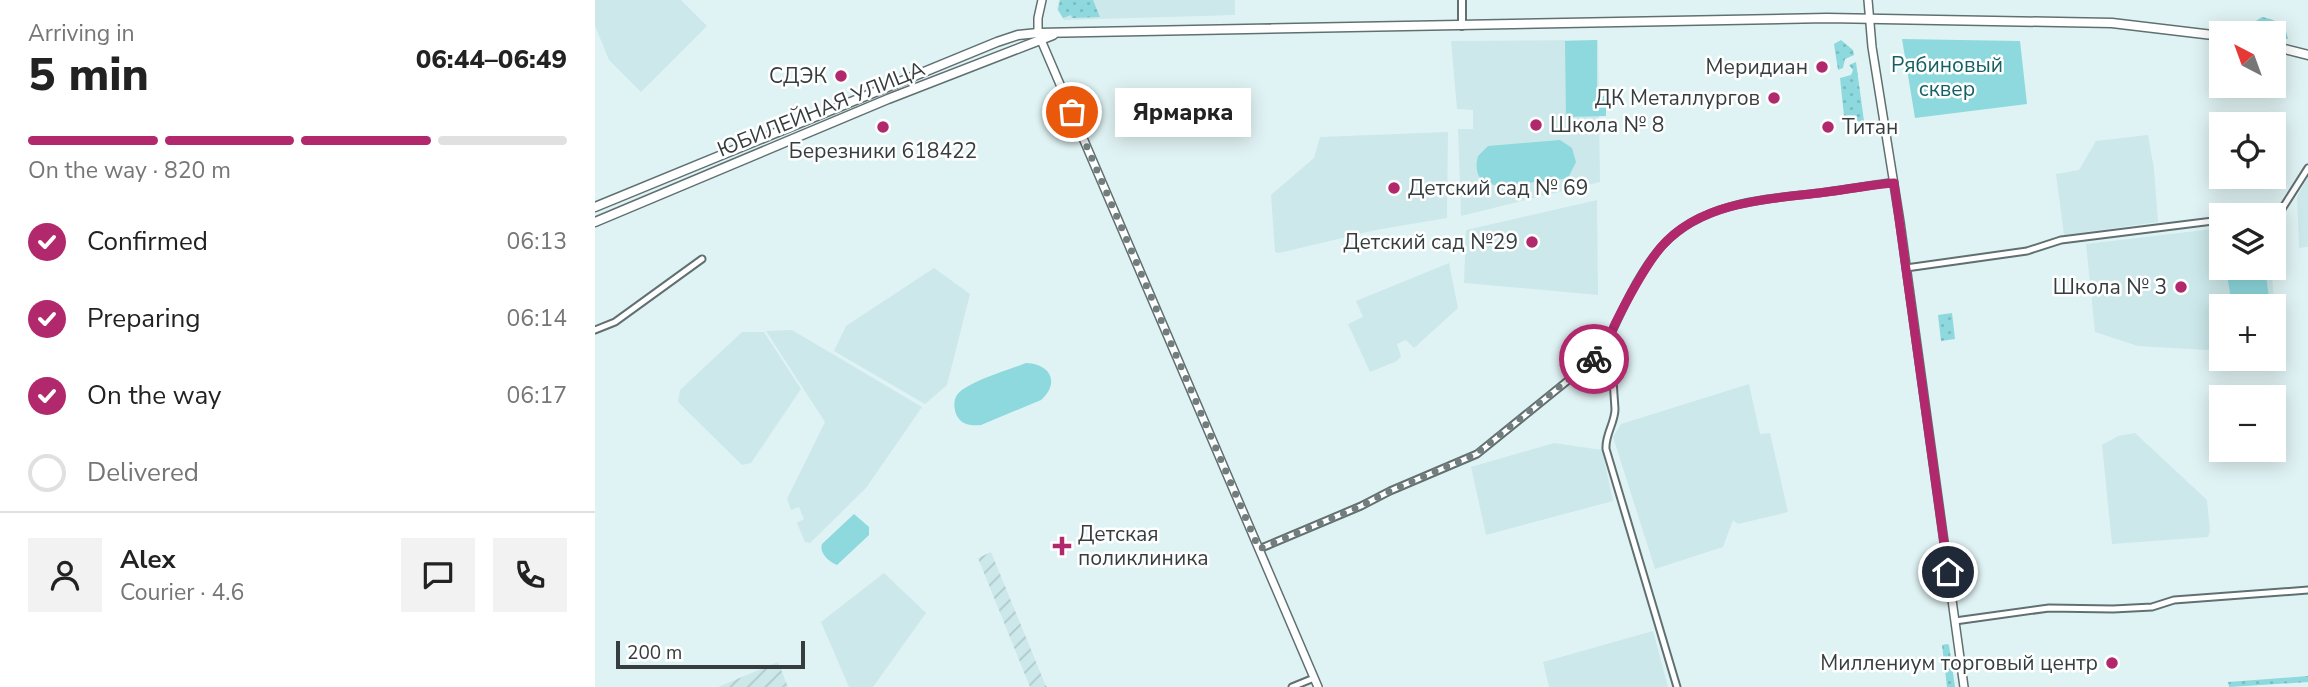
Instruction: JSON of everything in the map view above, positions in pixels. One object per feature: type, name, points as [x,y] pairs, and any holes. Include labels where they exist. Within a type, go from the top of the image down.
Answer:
[{"type":"main road","points":[[1042,0],[1038,18],[1039,36],[1318,687]]},
{"type":"main road","points":[[1868,0],[1964,687]]},
{"type":"main road","name":"ЮБИЛЕЙНАЯ УЛИЦА","points":[[595,207],[1018,35],[1039,36],[1062,32],[1869,18],[2112,23],[2209,34]]},
{"type":"main road","name":"ЮБИЛЕЙНАЯ УЛИЦА","points":[[595,222],[1039,36]]},
{"type":"main road","points":[[2286,49],[2308,55]]},
{"type":"street","points":[[1461,0],[1462,26]]},
{"type":"street","points":[[2286,203],[2308,167]]},
{"type":"street","points":[[1259,549],[1476,454],[1557,390],[1605,347],[1653,257],[1674,234],[1689,223],[1727,208],[1753,202],[1894,183]]},
{"type":"street","points":[[1906,268],[2027,251],[2061,240],[2209,222]]},
{"type":"street","points":[[595,330],[615,322],[702,258]]},
{"type":"street","points":[[1605,347],[1611,351],[1615,409],[1615,418],[1606,439],[1606,449],[1677,687]]},
{"type":"street","points":[[1955,621],[2049,608],[2152,607],[2174,600],[2308,590]]},
{"type":"street","points":[[1292,687],[1314,678]]},
{"type":"shaded area","points":[[595,0],[681,0],[707,26],[641,92],[609,60],[595,26]]},
{"type":"shaded area","points":[[1059,0],[1235,0],[1235,15],[1064,20],[1057,9]]},
{"type":"shaded area","name":"Школа № 8","points":[[1598,40],[1600,182],[1461,216],[1458,129],[1473,129],[1473,110],[1457,109],[1451,41]]},
{"type":"shaded area","name":"Детский сад № 69","points":[[1448,132],[1447,218],[1275,252],[1271,195],[1314,158],[1320,137]]},
{"type":"shaded area","points":[[2148,135],[2158,222],[2064,235],[2056,174],[2079,170],[2096,141]]},
{"type":"shaded area","points":[[2308,177],[2308,247],[2299,248],[2297,197]]},
{"type":"shaded area","name":"Детский сад №29","points":[[1597,200],[1598,295],[1464,283],[1466,230]]},
{"type":"shaded area","name":"Школа № 3","points":[[2209,229],[2209,280],[2272,280],[2274,294],[2209,294],[2209,350],[2138,346],[2095,332],[2086,244]]},
{"type":"shaded area","points":[[1449,263],[1458,308],[1414,348],[1406,340],[1397,344],[1401,356],[1397,361],[1370,372],[1348,324],[1363,317],[1356,301]]},
{"type":"shaded area","points":[[934,268],[970,294],[947,385],[925,404],[834,351],[846,326]]},
{"type":"shaded area","points":[[792,330],[922,407],[866,488],[810,543],[805,542],[797,523],[804,519],[799,507],[791,510],[787,499],[825,422],[766,331]]},
{"type":"shaded area","points":[[742,332],[764,332],[801,389],[751,463],[742,465],[678,402],[680,390]]},
{"type":"shaded area","points":[[1749,384],[1760,434],[1770,433],[1788,512],[1738,524],[1733,520],[1723,547],[1655,569],[1613,437],[1621,424]]},
{"type":"shaded area","points":[[2135,433],[2207,500],[2210,531],[2208,537],[2112,544],[2102,445],[2118,436]]},
{"type":"shaded area","points":[[1554,443],[1602,450],[1613,501],[1486,535],[1471,467]]},
{"type":"shaded area","points":[[991,552],[1047,687],[1030,687],[978,558]]},
{"type":"shaded area","points":[[884,573],[926,613],[873,687],[849,687],[821,622]]},
{"type":"shaded area","points":[[1653,631],[1668,687],[1549,687],[1543,662]]},
{"type":"shaded area","points":[[778,662],[788,687],[718,687]]},
{"type":"green space","points":[[1060,0],[1093,0],[1100,17],[1072,18],[1071,15],[1063,18],[1058,10]]},
{"type":"green space","points":[[2262,17],[2274,21],[2256,21]]},
{"type":"green space","name":"Рябиновый сквер","points":[[1902,39],[2020,41],[2027,104],[1915,118]]},
{"type":"green space","points":[[1597,40],[1597,96],[1606,96],[1606,116],[1566,117],[1565,41]]},
{"type":"green space","points":[[1841,40],[1853,50],[1854,55],[1845,59],[1843,68],[1838,70],[1834,44]]},
{"type":"green space","points":[[1856,62],[1864,121],[1856,122],[1851,116],[1844,116],[1840,78],[1851,75],[1853,70],[1849,65]]},
{"type":"green space","points":[[1560,140],[1572,148],[1576,162],[1569,176],[1563,179],[1495,185],[1485,182],[1479,176],[1478,156],[1488,146]]},
{"type":"green space","points":[[2228,280],[2267,280],[2268,294],[2230,294]]},
{"type":"green space","points":[[1952,313],[1955,339],[1941,341],[1938,315]]},
{"type":"green space","points":[[1026,363],[1042,367],[1050,376],[1050,387],[1041,400],[981,425],[967,424],[959,419],[954,403],[962,390]]},
{"type":"green space","points":[[854,514],[869,527],[869,535],[837,565],[825,557],[822,544]]},
{"type":"green space","points":[[1947,644],[1955,687],[1947,687],[1942,645]]},
{"type":"green space","points":[[2308,676],[2308,682],[2229,687],[2228,682]]},
{"type":"way so far","points":[[1072,112],[1259,549],[1476,454],[1594,359]]},
{"type":"place","name":"Меридиан","points":[[1822,67]]},
{"type":"place","name":"СДЭК","points":[[841,76]]},
{"type":"place","name":"ДК Металлургов","points":[[1774,98]]},
{"type":"place","name":"Ярмарка","points":[[1072,112]]},
{"type":"place","name":"Школа № 8","points":[[1536,125]]},
{"type":"place","name":"Березники 618422","points":[[883,127]]},
{"type":"place","name":"Титан","points":[[1828,127]]},
{"type":"place","name":"Детский сад № 69","points":[[1394,188]]},
{"type":"place","name":"Детский сад №29","points":[[1532,242]]},
{"type":"place","name":"Школа № 3","points":[[2181,287]]},
{"type":"place","name":"Детская поликлиника","points":[[1062,546]]},
{"type":"place","name":"Миллениум торговый центр","points":[[2112,663]]},
{"type":"route","points":[[1594,359],[1605,347],[1653,257],[1674,234],[1689,223],[1710,213],[1753,202],[1894,183],[1948,572]]}]
